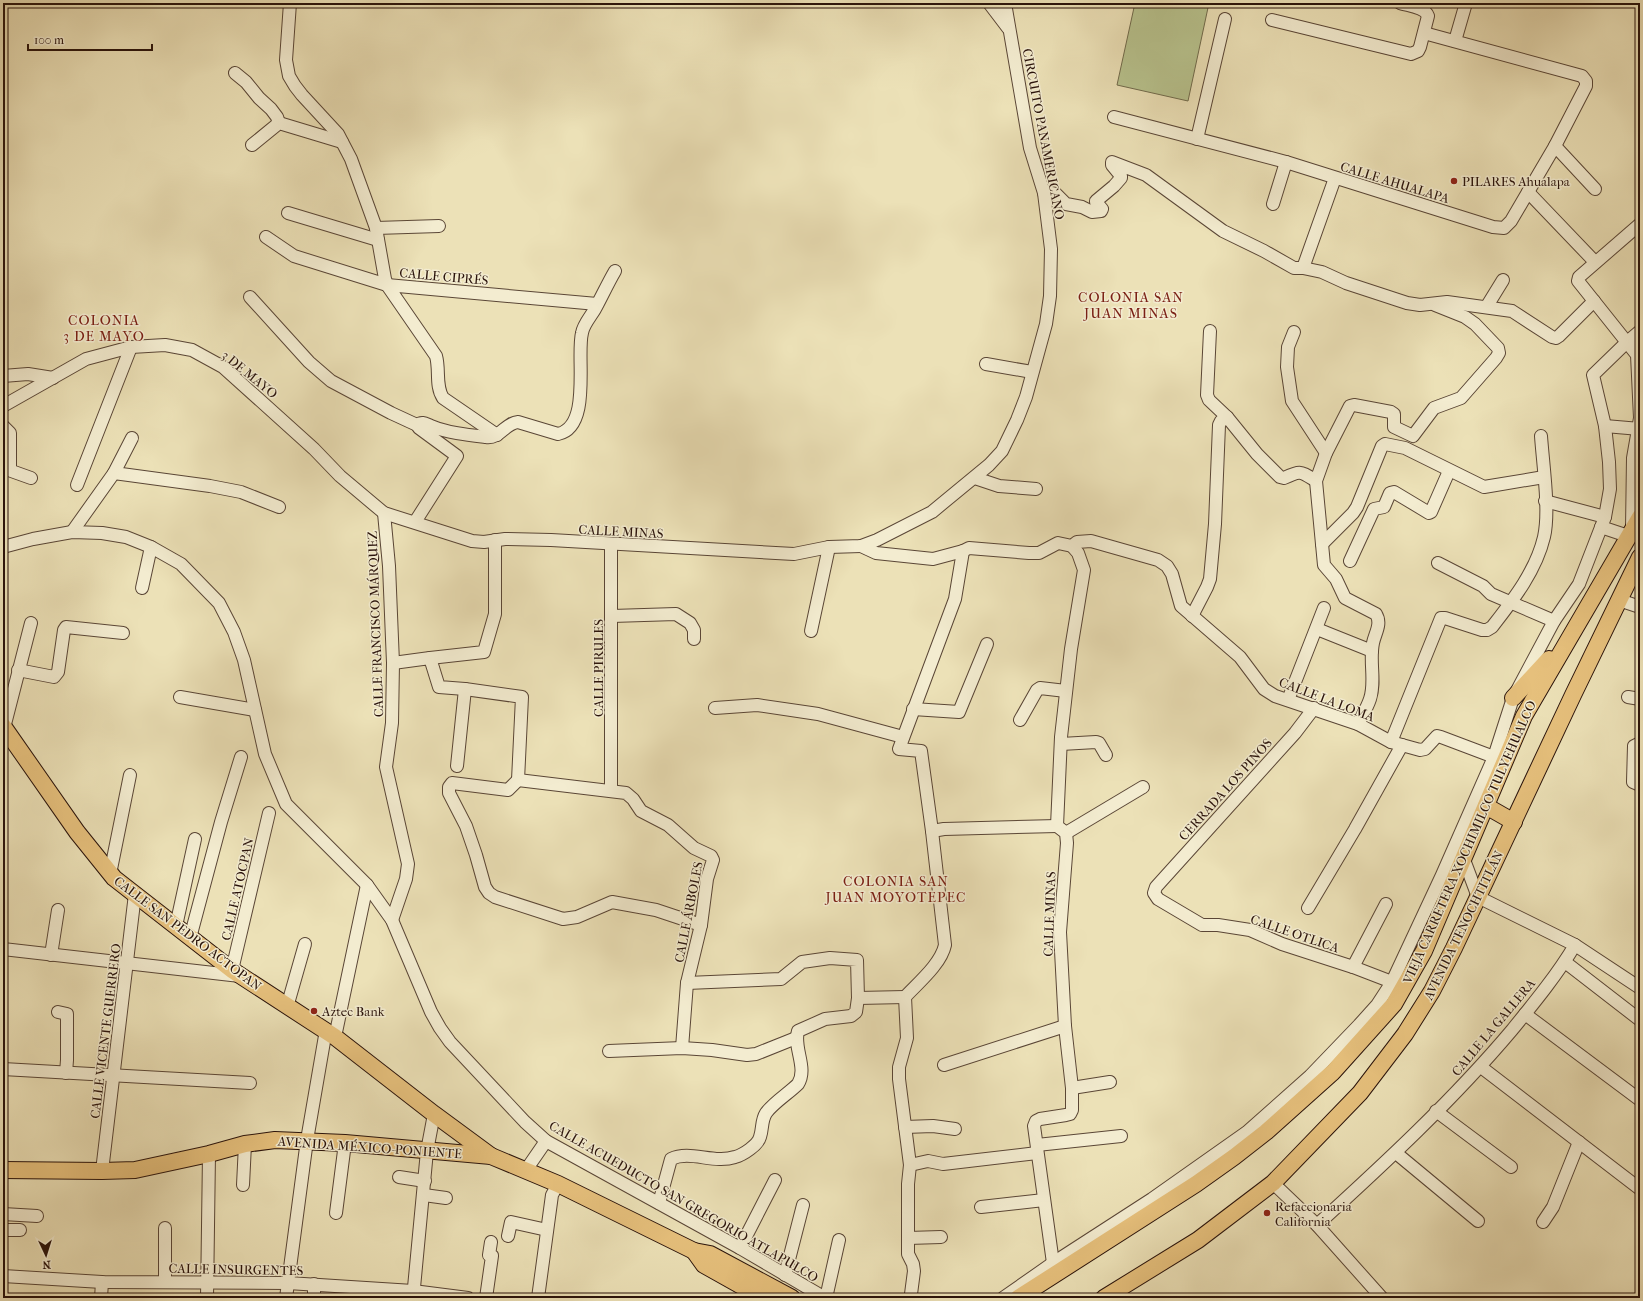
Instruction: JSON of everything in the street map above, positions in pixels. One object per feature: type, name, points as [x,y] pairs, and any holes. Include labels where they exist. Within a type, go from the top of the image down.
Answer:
[{"type":"main road","name":"VIEJA CARRETERA XOCHIMILCO TULYEHUALCO","points":[[1019,1297],[1189,1188],[1266,1132],[1333,1072],[1394,1004],[1424,951],[1524,716],[1634,527]]},
{"type":"main road","name":"AVENIDA TENOCHTITLÁN","points":[[1104,1298],[1198,1240],[1273,1183],[1356,1098],[1405,1034],[1432,992],[1639,560]]},
{"type":"main road","points":[[1513,698],[1571,634]]},
{"type":"main road","name":"CALLE SAN PEDRO ACTOPAN","points":[[4,727],[72,826],[110,874],[236,973],[330,1034],[491,1156]]},
{"type":"main road","points":[[1486,806],[1514,822]]},
{"type":"main road","name":"AVENIDA MÉXICO-PONIENTE","points":[[3,1170],[135,1170],[210,1154],[245,1144],[275,1140],[307,1140],[491,1156],[558,1184],[694,1251],[710,1254],[792,1298]]},
{"type":"main road","name":"AVENIDA MÉXICO-PONIENTE","points":[[694,1251],[704,1265],[760,1297]]},
{"type":"street","points":[[290,3],[286,60],[289,76],[295,86],[338,134],[351,159],[377,234],[384,279],[387,286]]},
{"type":"street","points":[[989,3],[1009,29]]},
{"type":"street","name":"CIRCUITO PANAMERICANO","points":[[861,546],[877,540],[932,512],[975,478],[1002,451],[1026,397],[1046,324],[1050,296],[1051,249],[1044,193],[1030,148],[1005,3]]},
{"type":"street","points":[[1272,20],[1411,54],[1418,51],[1428,16],[1427,12],[1423,9],[1400,3]]},
{"type":"street","points":[[1424,33],[1455,41],[1466,3]]},
{"type":"street","points":[[1197,139],[1225,19]]},
{"type":"street","name":"CALLE AHUALAPA","points":[[1114,117],[1286,162],[1493,227],[1504,228],[1511,221],[1555,146],[1586,86],[1586,81],[1582,76],[1455,41]]},
{"type":"street","points":[[235,73],[246,82],[259,98],[272,109],[279,123]]},
{"type":"street","points":[[279,123],[342,142]]},
{"type":"street","points":[[252,145],[279,123]]},
{"type":"street","points":[[1555,146],[1595,189]]},
{"type":"street","points":[[1044,193],[1056,194],[1066,204],[1082,207],[1092,212],[1101,211],[1102,209],[1096,201],[1121,178],[1112,165],[1112,162],[1146,175],[1224,231],[1294,268],[1303,268],[1322,272],[1346,283],[1407,303],[1420,305],[1447,302],[1488,306],[1512,311],[1552,337],[1556,338],[1594,301]]},
{"type":"street","points":[[1273,204],[1286,162]]},
{"type":"street","points":[[1303,268],[1335,178]]},
{"type":"street","points":[[1528,192],[1595,262]]},
{"type":"street","points":[[288,213],[377,234],[439,226]]},
{"type":"street","points":[[1545,500],[1603,522],[1634,527],[1634,458],[1639,429],[1640,410],[1637,355],[1578,281],[1579,277],[1595,262],[1640,224]]},
{"type":"street","points":[[266,237],[294,256],[387,286]]},
{"type":"street","points":[[417,425],[422,422],[440,430],[488,438],[497,435],[512,422],[518,422],[558,434],[564,433],[571,427],[580,403],[582,381],[582,331],[598,304],[615,270]]},
{"type":"street","points":[[1488,306],[1503,280]]},
{"type":"street","name":"CALLE CIPRÉS","points":[[387,286],[598,304]]},
{"type":"street","name":"CALLE CIPRÉS","points":[[387,286],[436,356],[438,363],[439,392],[443,398],[497,435]]},
{"type":"street","points":[[250,297],[309,362],[331,381],[390,413],[417,425],[457,456],[415,522]]},
{"type":"street","points":[[1405,448],[1434,408],[1461,398],[1499,353],[1498,348],[1475,324],[1465,317],[1432,304]]},
{"type":"street","points":[[1210,331],[1207,396],[1209,400],[1227,417],[1257,454],[1280,477],[1284,478],[1298,472],[1316,481]]},
{"type":"street","points":[[1003,1298],[1247,1132],[1310,1076],[1377,1005],[1392,982],[1442,875],[1494,757],[1513,698],[1554,621],[1579,584],[1603,522],[1610,489],[1605,426],[1593,375],[1640,331]]},
{"type":"street","points":[[1294,332],[1288,347],[1287,367],[1292,401],[1326,453]]},
{"type":"street","name":"3 DE MAYO","points":[[3,406],[86,359],[131,347],[165,345],[192,350],[223,367],[314,448],[340,476],[384,513]]},
{"type":"street","points":[[77,486],[131,347]]},
{"type":"street","points":[[986,364],[1032,372]]},
{"type":"street","points":[[3,376],[28,374],[53,378]]},
{"type":"street","points":[[1358,724],[1370,699],[1372,682],[1372,651],[1379,624],[1378,618],[1376,614],[1344,598],[1336,579],[1324,565],[1316,481],[1326,453],[1350,406],[1354,405],[1391,412],[1394,414],[1394,427],[1413,436]]},
{"type":"street","points":[[1192,616],[1210,580],[1215,524],[1220,425],[1221,421],[1227,417]]},
{"type":"street","points":[[3,426],[10,433],[6,469],[31,478]]},
{"type":"street","points":[[1605,426],[1639,429]]},
{"type":"street","points":[[1308,908],[1355,830],[1396,743],[1441,618],[1487,630],[1492,627],[1510,604],[1536,561],[1544,537],[1545,500],[1541,436]]},
{"type":"street","points":[[72,532],[114,473],[132,438]]},
{"type":"street","points":[[1322,544],[1353,513],[1382,446],[1385,444],[1405,448],[1449,471],[1484,486],[1544,477]]},
{"type":"street","points":[[1350,561],[1374,509],[1384,507],[1390,493],[1394,492],[1427,513],[1431,512],[1449,471]]},
{"type":"street","points":[[114,473],[210,486],[241,492],[279,507]]},
{"type":"street","points":[[975,478],[999,486],[1036,489]]},
{"type":"street","name":"CALLE MINAS","points":[[384,513],[472,540],[484,542],[505,539],[794,554],[829,547],[861,546]]},
{"type":"street","name":"CALLE FRANCISCO MÁRQUEZ","points":[[384,513],[389,566],[393,663],[392,723],[386,767],[408,864],[408,872],[392,920]]},
{"type":"street","name":"CALLE ACUEDUCTO SAN GREGORIO ATLAPULCO","points":[[3,547],[33,538],[72,532],[102,533],[126,537],[151,547],[180,564],[219,603],[234,632],[244,660],[265,754],[286,804],[367,886],[392,920],[431,1012],[450,1042],[474,1069],[546,1142],[740,1248],[826,1298]]},
{"type":"street","points":[[393,663],[484,652],[495,614],[495,540]]},
{"type":"street","name":"CALLE LA LOMA","points":[[861,546],[876,553],[933,559],[969,548],[1039,553],[1058,543],[1072,546],[1077,542],[1091,541],[1158,560],[1167,566],[1172,574],[1181,606],[1240,657],[1264,689],[1276,696],[1358,724],[1396,743],[1420,750],[1425,749],[1437,736],[1494,757]]},
{"type":"street","name":"CALLE PIRULES","points":[[611,545],[611,791]]},
{"type":"street","name":"CALLE MINAS","points":[[1053,1263],[1034,1126],[1036,1121],[1070,1114],[1072,1110],[1072,1088],[1065,1026],[1060,932],[1067,843],[1061,830],[1061,744],[1071,648],[1084,570],[1078,553],[1072,546]]},
{"type":"street","points":[[142,588],[151,547]]},
{"type":"street","points":[[811,631],[829,547]]},
{"type":"street","points":[[911,1294],[914,1271],[913,1264],[908,1254],[908,1184],[910,1165],[899,1079],[899,1068],[907,1038],[905,998],[938,960],[943,952],[944,944],[932,831],[921,751],[899,749],[955,599],[963,551]]},
{"type":"street","points":[[1438,563],[1483,586],[1491,594],[1510,604],[1554,621]]},
{"type":"street","points":[[1619,600],[1640,607]]},
{"type":"street","points":[[1288,700],[1324,608]]},
{"type":"street","points":[[612,616],[676,614],[690,623],[694,630],[694,639]]},
{"type":"street","points":[[4,727],[31,623]]},
{"type":"street","points":[[18,670],[54,677],[57,676],[66,627],[123,633]]},
{"type":"street","points":[[1317,629],[1372,651]]},
{"type":"street","points":[[913,709],[959,712],[987,644]]},
{"type":"street","points":[[430,658],[439,687],[522,696],[518,780],[508,790],[452,783],[449,787],[450,793],[466,826],[485,887],[489,893],[495,897],[563,919],[577,918],[612,902],[656,910],[702,925]]},
{"type":"street","points":[[1020,720],[1037,690],[1040,688],[1066,691]]},
{"type":"street","points":[[458,766],[465,689]]},
{"type":"street","points":[[180,697],[255,710]]},
{"type":"street","points":[[715,708],[758,705],[818,714],[903,737]]},
{"type":"street","name":"CERRADA LOS PINOS","points":[[1156,887],[1295,733],[1314,708]]},
{"type":"street","points":[[1061,744],[1096,742],[1106,755]]},
{"type":"street","points":[[1640,743],[1634,746],[1633,782],[1640,785]]},
{"type":"street","points":[[190,938],[223,814],[241,757]]},
{"type":"street","points":[[110,874],[130,775]]},
{"type":"street","points":[[518,780],[611,791]]},
{"type":"street","points":[[932,831],[944,829],[1061,830],[1143,787]]},
{"type":"street","name":"CALLE ÁRBOLES","points":[[611,791],[626,793],[633,799],[642,811],[668,825],[694,848],[711,856],[714,860],[707,879],[702,925],[687,983],[682,1048]]},
{"type":"street","name":"CALLE ATOCPAN","points":[[236,973],[269,814]]},
{"type":"street","points":[[176,926],[195,839]]},
{"type":"street","points":[[1464,857],[1478,897],[1575,945],[1640,988]]},
{"type":"street","points":[[286,1298],[307,1140],[330,1034],[367,886]]},
{"type":"street","name":"CALLE OTLICA","points":[[1156,887],[1154,893],[1158,899],[1202,925],[1250,930],[1282,944],[1353,967],[1392,982]]},
{"type":"street","name":"CALLE VICENTE GUERRERO","points":[[102,1171],[135,894]]},
{"type":"street","points":[[1353,967],[1386,904]]},
{"type":"street","points":[[51,955],[58,910]]},
{"type":"street","points":[[287,1007],[305,944]]},
{"type":"street","name":"CALLE LA GALLERA","points":[[1317,1225],[1396,1154],[1481,1066],[1525,1014],[1565,962],[1575,945]]},
{"type":"street","points":[[3,949],[127,964],[236,973]]},
{"type":"street","points":[[659,1203],[671,1159],[684,1156],[726,1159],[735,1157],[757,1143],[760,1137],[762,1122],[767,1112],[798,1084],[801,1079],[802,1072],[796,1038],[798,1031],[806,1026],[825,1019],[850,1016],[856,1012],[858,998],[857,960],[830,958],[802,962],[781,979],[687,983]]},
{"type":"street","points":[[1565,962],[1640,1020]]},
{"type":"street","points":[[858,998],[905,998]]},
{"type":"street","points":[[58,1012],[67,1014],[66,1073]]},
{"type":"street","points":[[1525,1014],[1640,1100]]},
{"type":"street","points":[[944,1065],[1065,1026]]},
{"type":"street","points":[[609,1051],[682,1048],[712,1050],[747,1055],[756,1054],[796,1038]]},
{"type":"street","points":[[1481,1066],[1640,1189]]},
{"type":"street","points":[[3,1069],[250,1083]]},
{"type":"street","points":[[1072,1088],[1110,1082]]},
{"type":"street","points":[[1436,1111],[1511,1167]]},
{"type":"street","points":[[413,1294],[424,1195],[427,1151],[434,1114]]},
{"type":"street","points":[[905,1127],[933,1126],[955,1130]]},
{"type":"street","points":[[910,1165],[928,1161],[943,1164],[1121,1136]]},
{"type":"street","points":[[526,1170],[546,1142]]},
{"type":"street","points":[[1543,1222],[1553,1207],[1579,1142]]},
{"type":"street","points":[[336,1213],[345,1143]]},
{"type":"street","points":[[243,1185],[245,1144]]},
{"type":"street","points":[[207,1298],[210,1154]]},
{"type":"street","points":[[1396,1154],[1478,1221]]},
{"type":"street","points":[[399,1177],[425,1181]]},
{"type":"street","points":[[740,1248],[775,1180]]},
{"type":"street","points":[[1273,1183],[1317,1225],[1382,1298]]},
{"type":"street","points":[[538,1298],[552,1195],[558,1184]]},
{"type":"street","points":[[424,1195],[446,1198]]},
{"type":"street","points":[[981,1207],[1044,1200]]},
{"type":"street","points":[[785,1275],[803,1205]]},
{"type":"street","points":[[3,1214],[37,1216]]},
{"type":"street","points":[[508,1236],[511,1222],[547,1230]]},
{"type":"street","points":[[165,1228],[165,1282]]},
{"type":"street","points":[[3,1230],[20,1230]]},
{"type":"street","points":[[908,1238],[941,1237]]},
{"type":"street","points":[[826,1298],[840,1240]]},
{"type":"street","points":[[486,1298],[492,1256],[489,1255],[491,1242]]},
{"type":"street","name":"CALLE INSURGENTES","points":[[3,1276],[102,1282],[314,1284],[468,1298]]},
{"type":"street","points":[[101,1298],[102,1282]]},
{"type":"street","points":[[314,1284],[314,1298]]},
{"type":"green space","points":[[1135,3],[1209,3],[1188,101],[1117,85]]},
{"type":"place","name":"PILARES Ahualapa","points":[[1454,181]]},
{"type":"place","name":"Aztec Bank","points":[[314,1011]]},
{"type":"place","name":"Refaccionaria California","points":[[1267,1213]]},
{"type":"district","name":"COLONIA SAN JUAN MINAS","points":[[1131,306]]},
{"type":"district","name":"COLONIA 3 DE MAYO","points":[[104,328]]},
{"type":"district","name":"COLONIA SAN JUAN MOYOTEPEC","points":[[896,890]]}]
